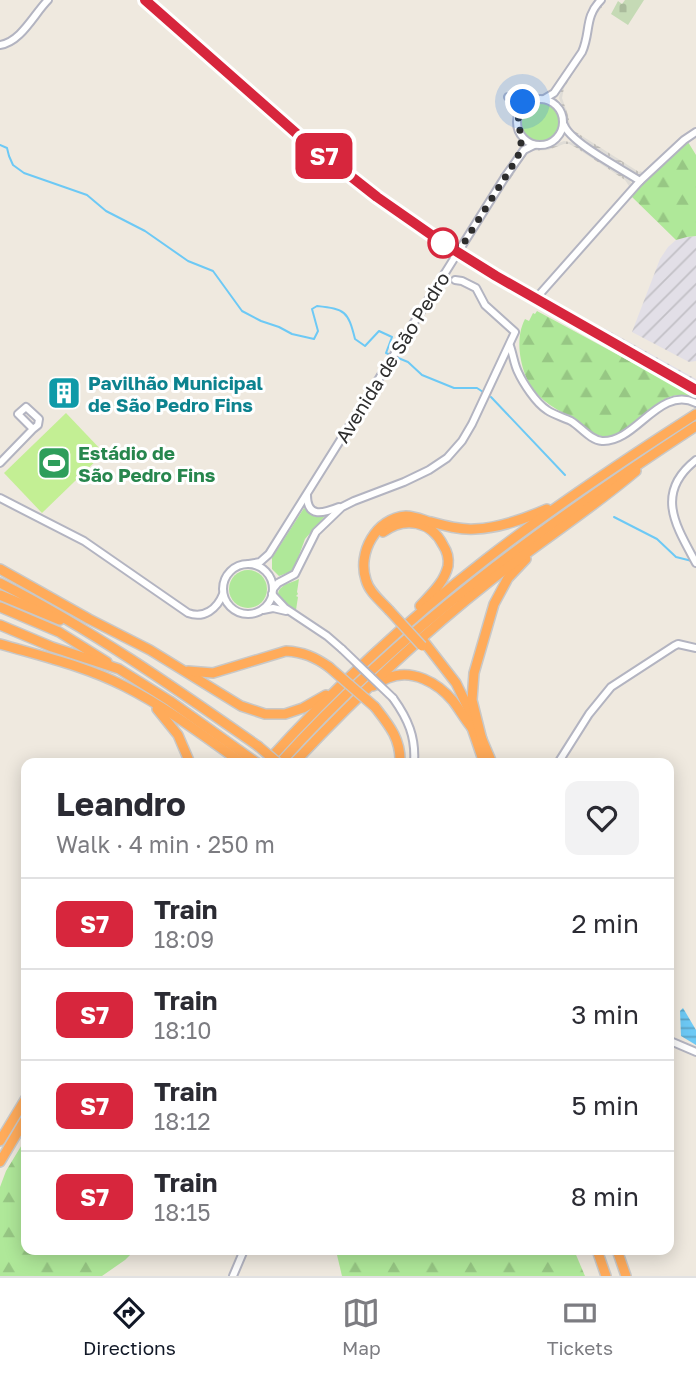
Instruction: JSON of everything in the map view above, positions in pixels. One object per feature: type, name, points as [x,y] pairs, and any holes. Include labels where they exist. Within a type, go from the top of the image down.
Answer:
[{"type":"highway","points":[[271,758],[342,684],[415,617],[493,554],[565,501],[696,414]]},
{"type":"highway","points":[[284,758],[361,681],[477,579],[553,522],[696,426]]},
{"type":"highway","points":[[299,758],[389,667],[448,615],[667,445]]},
{"type":"highway","points":[[391,608],[370,590],[363,567],[372,537],[386,523],[408,516],[474,530],[512,524],[565,501]]},
{"type":"highway","points":[[415,617],[420,605],[443,580],[449,564],[447,551],[438,535],[423,525],[405,523],[388,528],[376,540],[370,554],[371,577],[391,608],[456,683],[490,758]]},
{"type":"highway","points":[[482,740],[472,700],[474,673],[489,618],[508,578],[547,538]]},
{"type":"highway","points":[[0,569],[150,650],[241,706],[265,714],[285,714],[303,708],[342,684]]},
{"type":"highway","points":[[0,583],[45,606],[160,678],[273,758]]},
{"type":"highway","points":[[0,595],[72,624]]},
{"type":"highway","points":[[0,607],[59,632],[170,701],[246,758]]},
{"type":"highway","points":[[0,625],[52,647],[119,669]]},
{"type":"highway","points":[[0,644],[72,665],[122,684],[245,758]]},
{"type":"highway","points":[[423,645],[452,686],[473,729],[482,758]]},
{"type":"highway","points":[[180,669],[213,673],[286,651],[308,655],[329,667],[375,707],[394,731],[398,740],[400,758]]},
{"type":"highway","points":[[353,702],[370,688],[389,678],[417,677],[432,682],[445,693],[473,729]]},
{"type":"highway","points":[[140,695],[157,709],[172,727],[183,743],[188,758]]},
{"type":"highway","points":[[0,1141],[21,1106]]},
{"type":"highway","points":[[0,1161],[21,1126]]},
{"type":"highway","points":[[599,1255],[606,1276]]},
{"type":"highway","points":[[619,1255],[626,1276]]},
{"type":"street","points":[[0,45],[7,44],[20,33],[48,0]]},
{"type":"street","points":[[601,0],[590,15],[582,51],[554,93],[544,99],[521,102],[508,97],[517,109],[519,131],[528,141],[542,145],[566,138],[573,139],[640,181]]},
{"type":"street","points":[[544,99],[557,106],[567,132],[581,144]]},
{"type":"street","points":[[518,118],[523,107],[533,100]]},
{"type":"street","points":[[552,142],[561,133],[563,124]]},
{"type":"street","name":"Avenida de São Pedro","points":[[516,160],[521,147],[519,131]]},
{"type":"street","points":[[539,295],[640,181],[696,132]]},
{"type":"street","name":"Avenida de São Pedro","points":[[268,575],[266,564],[269,554],[307,493],[516,160],[524,150],[536,145]]},
{"type":"street","points":[[307,493],[308,505],[320,513],[429,470],[447,458],[462,441],[515,332],[485,305],[476,288],[455,279]]},
{"type":"street","points":[[510,346],[518,372],[539,404],[600,441],[616,439],[668,402],[680,398],[696,403]]},
{"type":"street","points":[[0,463],[33,429]]},
{"type":"street","points":[[696,460],[687,467],[673,489],[671,505],[675,523],[696,563]]},
{"type":"street","points":[[0,498],[84,541],[188,613],[201,615],[225,606],[243,614],[273,608],[291,613]]},
{"type":"street","points":[[259,612],[268,604],[278,583],[290,578],[299,569],[316,531],[342,507],[354,501]]},
{"type":"street","points":[[215,608],[223,594],[224,579],[228,572],[234,567],[260,562],[269,554]]},
{"type":"street","points":[[249,564],[261,568],[276,580],[285,580]]},
{"type":"street","points":[[268,575],[279,604],[327,636],[393,698],[408,721],[414,743],[414,758]]},
{"type":"street","points":[[223,594],[228,606],[233,610]]},
{"type":"street","points":[[561,758],[589,714],[611,687],[678,644],[696,648]]},
{"type":"street","points":[[674,1043],[696,1052]]},
{"type":"street","points":[[233,1276],[242,1255]]},
{"type":"shaded area","points":[[601,5],[594,18],[589,47],[564,88],[562,98],[571,129],[641,171],[643,174],[640,176],[636,176],[586,141],[584,143],[567,128],[559,98],[562,86],[584,51],[593,15]]},
{"type":"shaded area","points":[[564,141],[575,143],[629,177],[630,187],[625,192],[629,186],[625,180],[569,144],[548,150],[529,151],[509,181],[506,180],[523,154],[533,148],[544,148]]},
{"type":"shaded area","points":[[696,236],[696,361],[689,362],[632,332],[660,259],[668,247],[676,240]]},
{"type":"shaded area","points":[[604,328],[696,379],[696,387],[601,332]]},
{"type":"green space","points":[[625,0],[644,0],[628,25],[611,14],[618,1],[622,4]]},
{"type":"green space","points":[[540,102],[554,108],[560,122],[554,136],[540,142],[526,136],[520,122],[526,108]]},
{"type":"green space","points":[[688,142],[696,155],[696,236],[676,240],[631,196]]},
{"type":"green space","points":[[537,311],[696,397],[696,401],[683,395],[671,396],[611,436],[592,432],[544,400],[526,377],[520,355],[520,333],[525,319],[529,321]]},
{"type":"green space","name":"Estádio de São Pedro Fins","points":[[66,413],[104,453],[42,513],[4,473]]},
{"type":"green space","points":[[304,508],[313,516],[325,516],[305,539],[294,569],[279,576],[272,569],[272,558]]},
{"type":"green space","points":[[248,570],[262,575],[267,589],[262,603],[248,608],[234,603],[229,589],[234,575]]},
{"type":"green space","points":[[299,579],[296,610],[282,601],[278,594],[284,586]]},
{"type":"green space","points":[[21,1146],[21,1255],[130,1255],[102,1276],[0,1276],[0,1187]]},
{"type":"green space","points":[[337,1255],[576,1255],[585,1276],[342,1276]]},
{"type":"water","points":[[683,1008],[696,1030],[696,1045],[681,1036],[680,1011]]},
{"type":"waterway","points":[[0,145],[7,148],[13,165],[24,173],[87,195],[106,211],[145,231],[188,261],[213,271],[242,311],[261,321],[292,334],[314,339],[318,331],[312,309],[317,306],[334,308],[344,313],[355,339],[365,346],[379,331],[392,337],[386,353],[408,362],[422,375],[454,388],[477,388],[483,392]]},
{"type":"waterway","points":[[491,397],[565,475]]},
{"type":"waterway","points":[[614,517],[657,539],[676,557],[692,561]]},
{"type":"railway","points":[[140,0],[295,137],[376,200],[494,279],[696,394]]},
{"type":"train","name":"S7","points":[[145,0],[297,134],[377,197],[496,276],[696,390]]},
{"type":"place","name":"Pavilhão Municipal de São Pedro Fins","points":[[64,393]]},
{"type":"place","name":"Estádio de São Pedro Fins","points":[[54,463]]},
{"type":"route","points":[[443,243],[462,246],[516,160],[521,147],[517,121],[519,113],[533,100],[523,102]]}]
